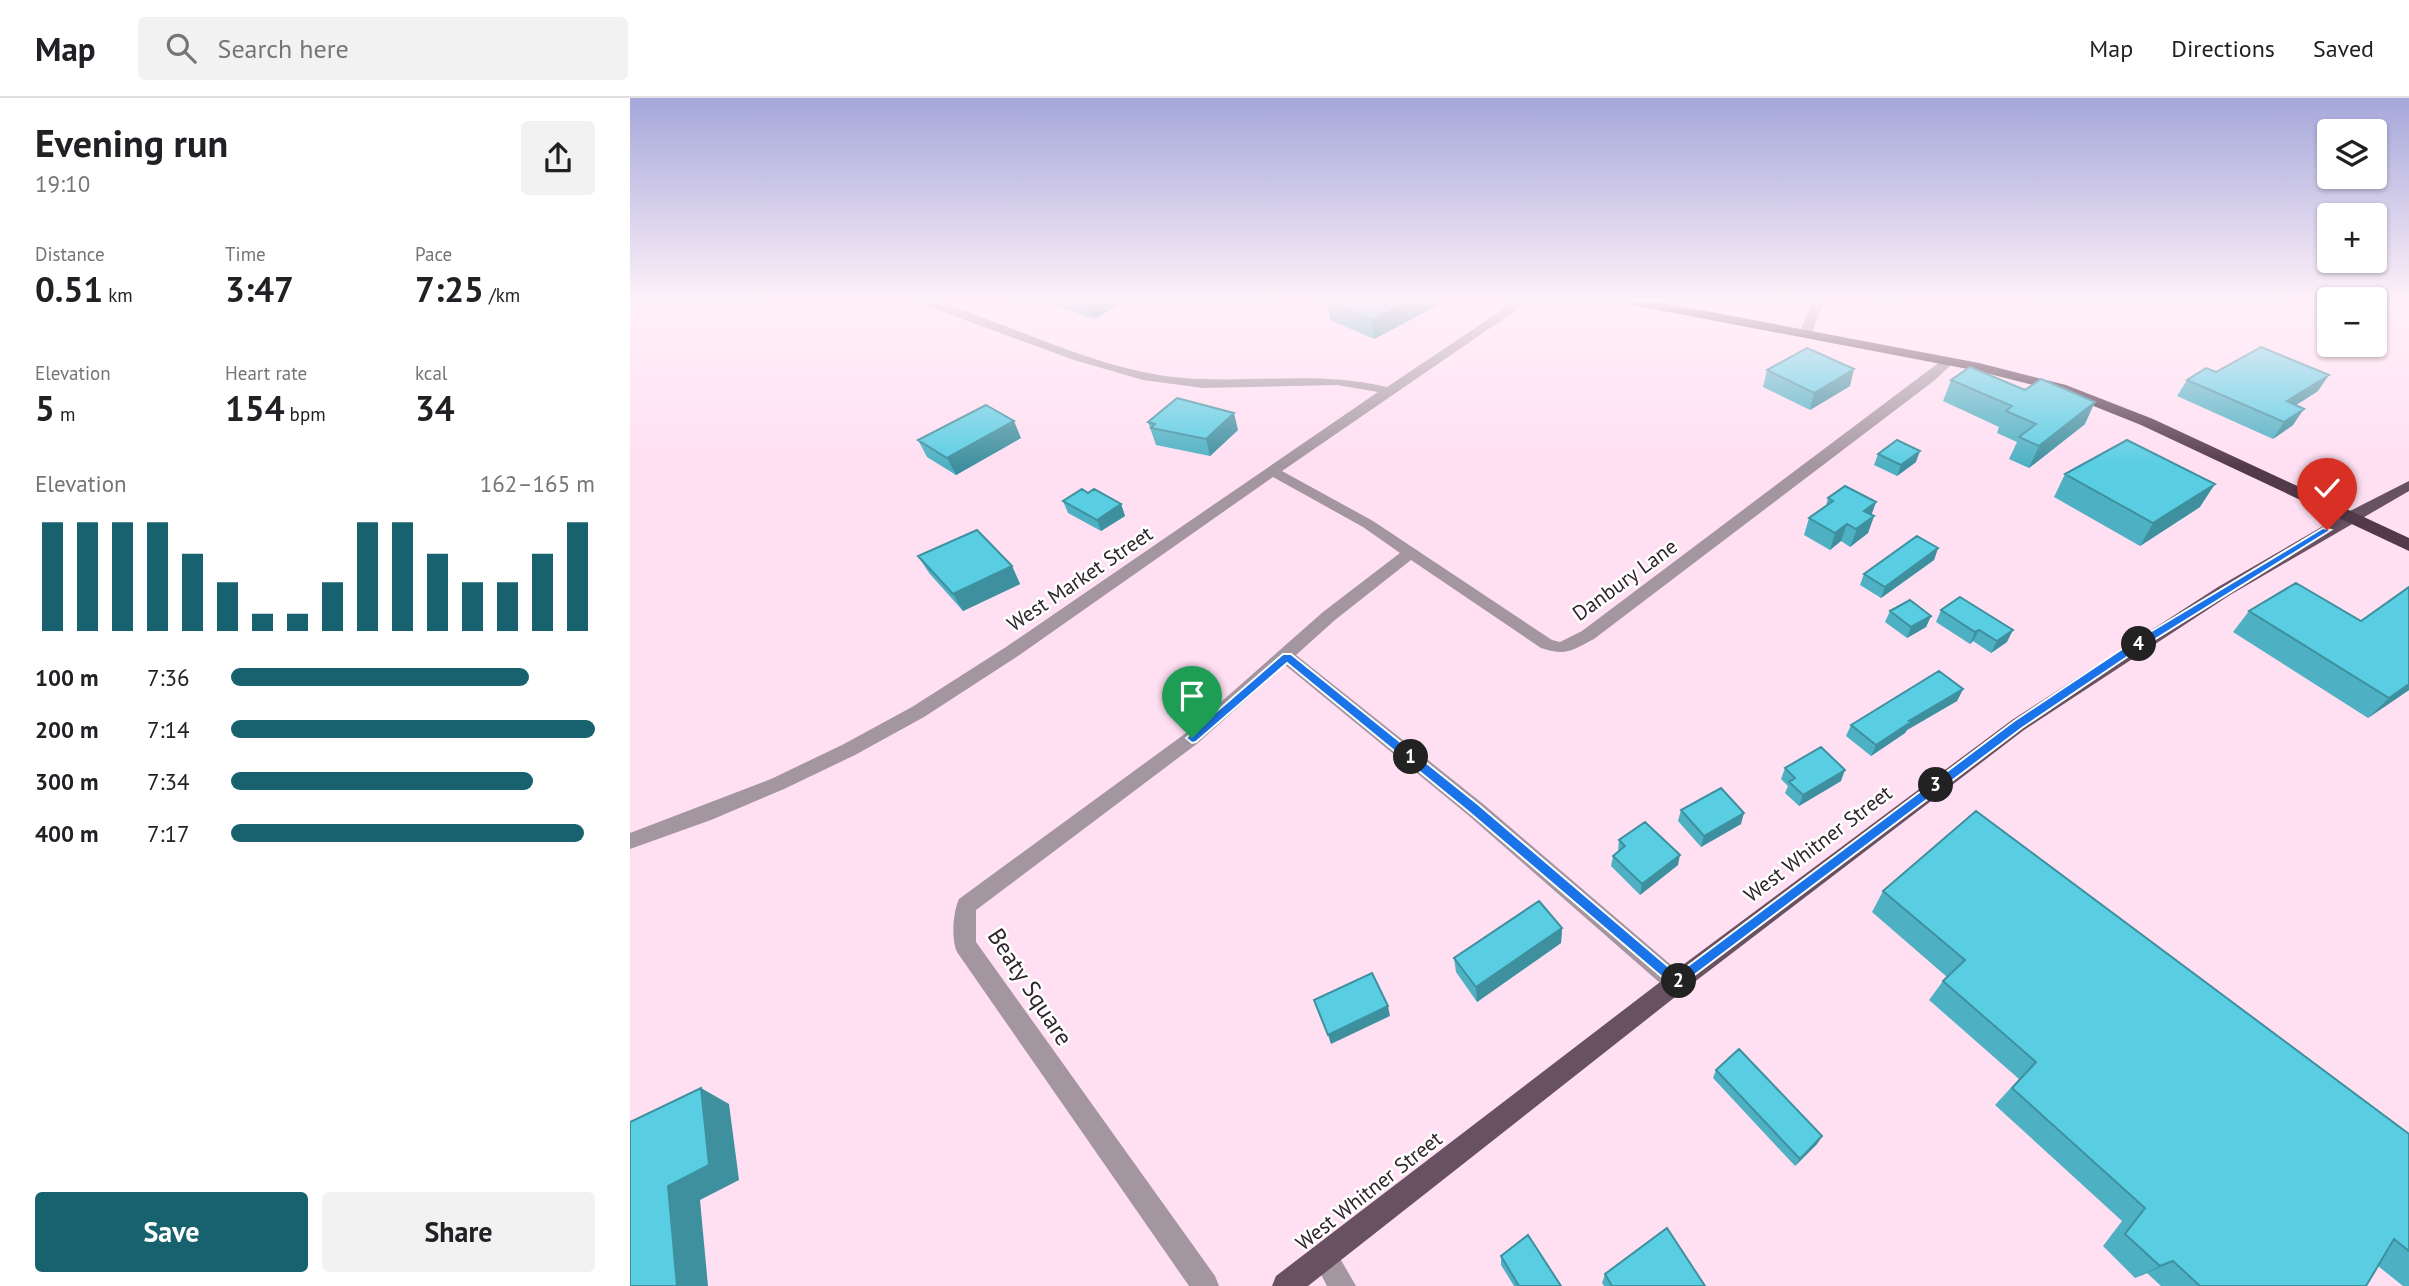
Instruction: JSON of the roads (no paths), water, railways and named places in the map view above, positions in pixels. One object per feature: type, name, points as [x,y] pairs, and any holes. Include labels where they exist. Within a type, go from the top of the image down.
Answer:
[{"type":"highway","points":[[1919,355],[2038,381],[2101,402],[2409,545]]},
{"type":"main road","name":"West Whitner Street","points":[[1286,1286],[1676,983],[2018,724],[2129,650],[2348,517],[2409,485]]},
{"type":"street","points":[[1080,355],[1176,382],[1227,386],[1348,381],[1389,391]]},
{"type":"street","name":"West Market Street","points":[[630,841],[683,824],[778,784],[855,747],[920,711],[999,661],[1442,355]]},
{"type":"street","name":"Danbury Lane","points":[[1272,471],[1368,523],[1547,644],[1562,648],[1588,635],[1920,386],[1949,361]]},
{"type":"street","name":"Beaty Square","points":[[1205,1286],[965,945],[966,906],[1192,738],[1287,657],[1329,617],[1410,553]]},
{"type":"street","points":[[1287,657],[1475,809],[1676,983]]},
{"type":"street","points":[[1325,1257],[1342,1286]]}]
